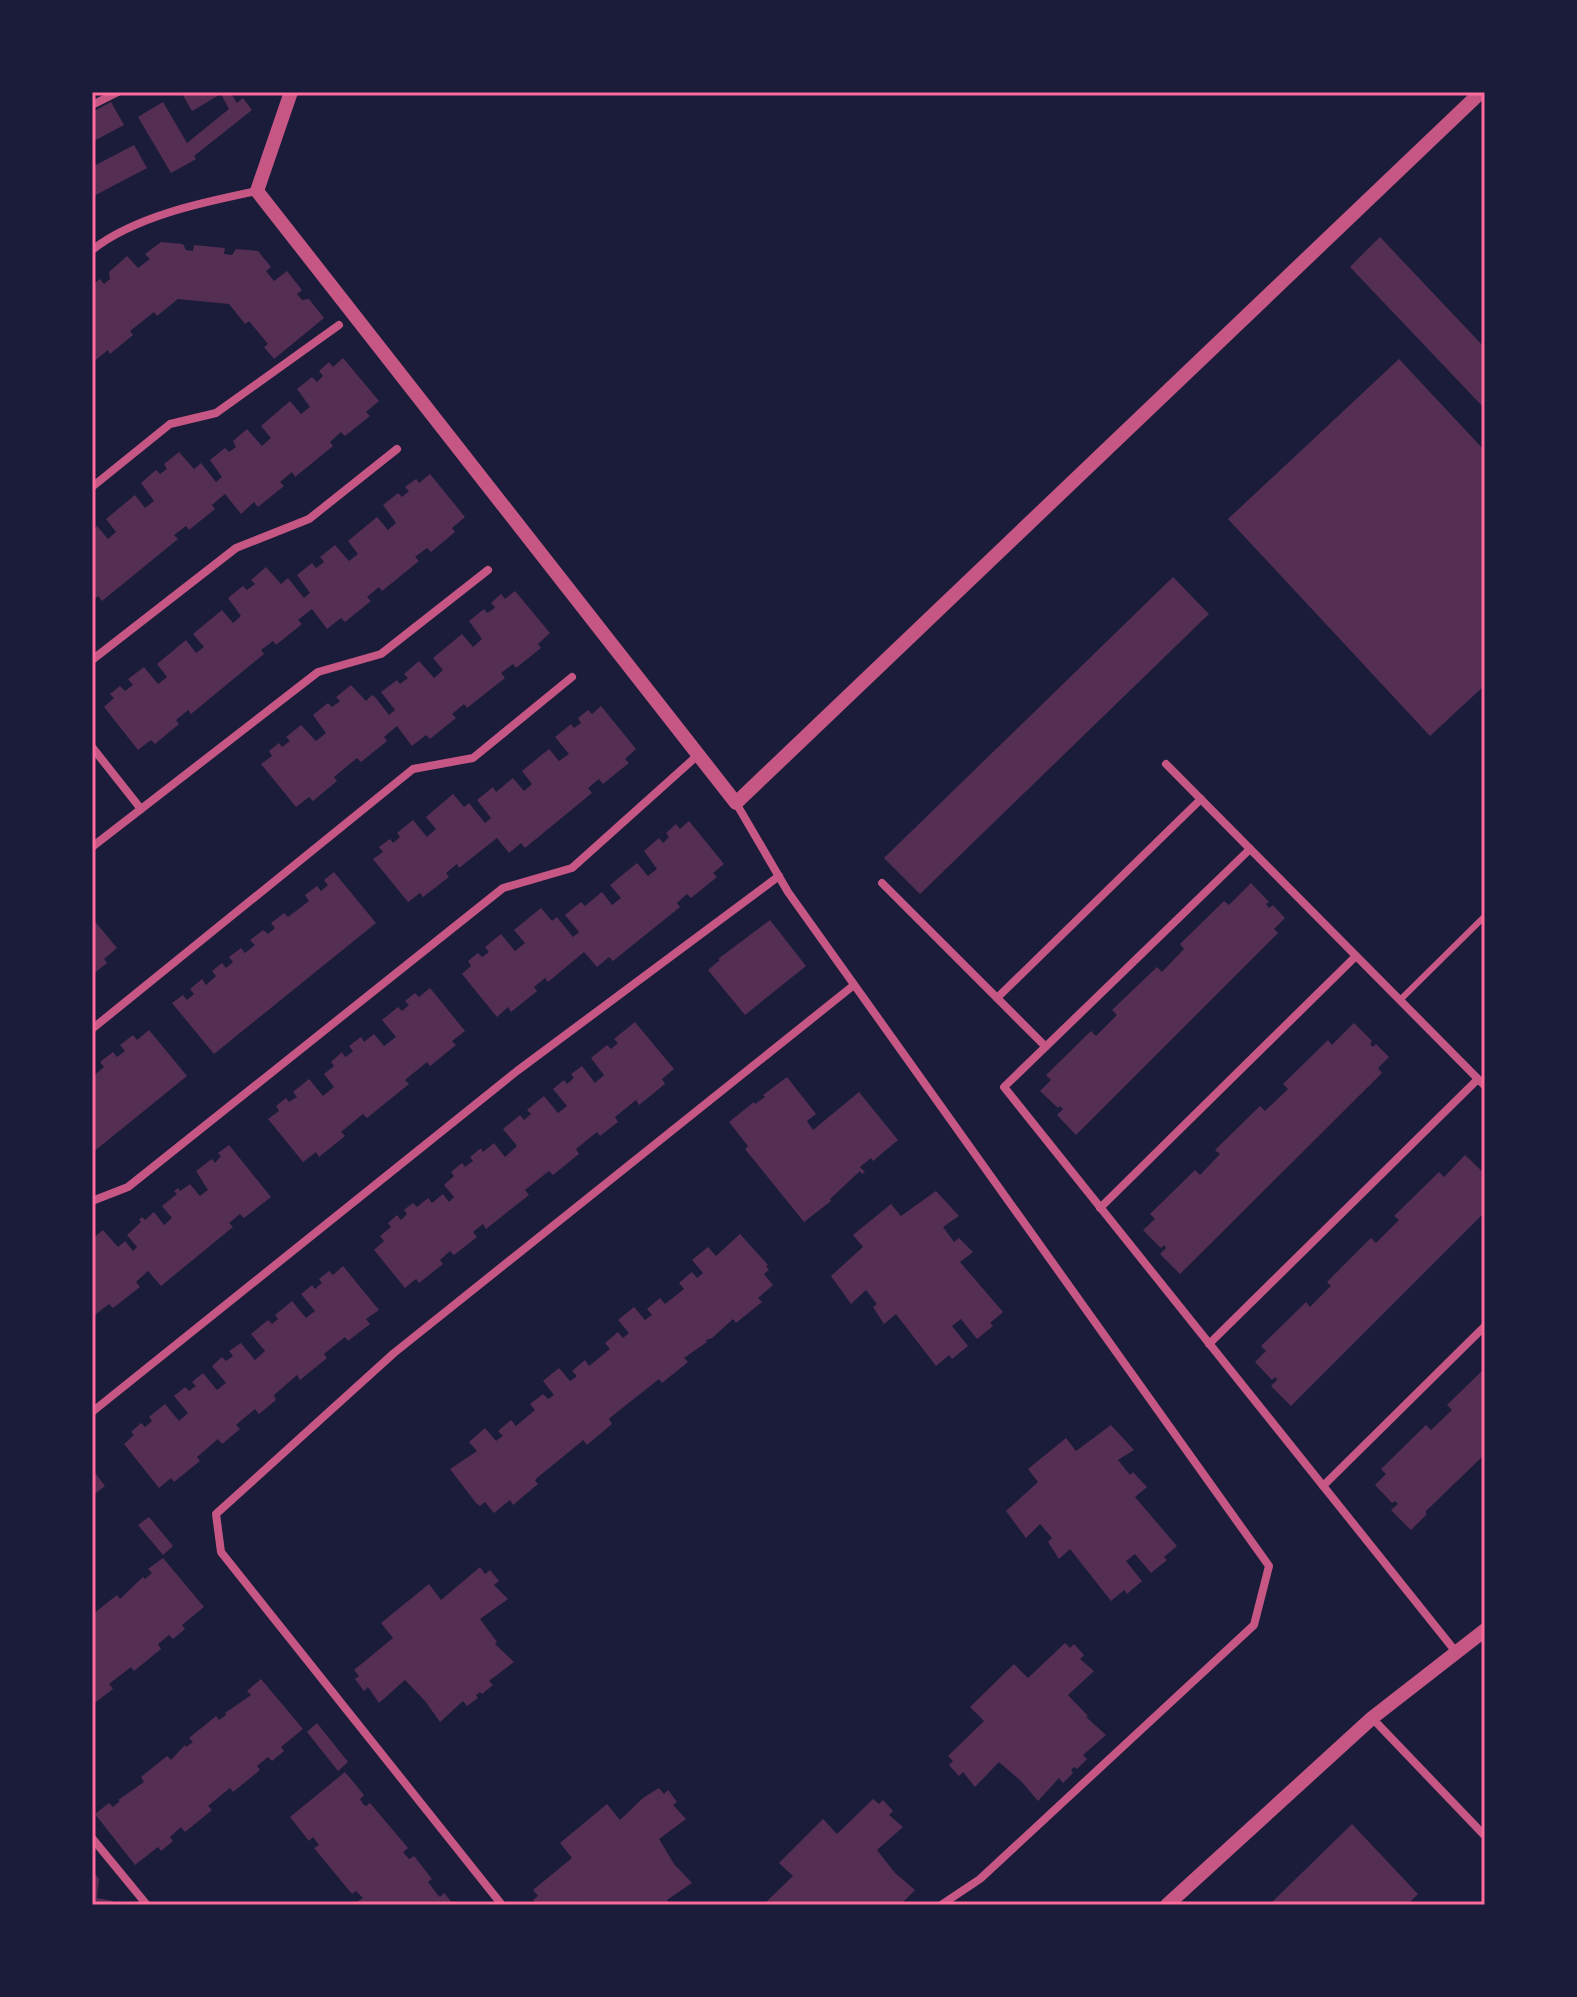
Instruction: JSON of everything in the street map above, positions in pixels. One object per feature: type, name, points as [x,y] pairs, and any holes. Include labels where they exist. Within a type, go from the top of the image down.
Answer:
[{"type":"street","points":[[92,105],[118,92]]},
{"type":"street","points":[[257,191],[291,92]]},
{"type":"street","points":[[736,803],[1481,92]]},
{"type":"street","points":[[92,250],[110,236],[196,204],[257,191]]},
{"type":"street","points":[[257,191],[736,803],[779,876],[854,985],[1269,1566],[1254,1625],[980,1879],[941,1905]]},
{"type":"street","points":[[92,487],[170,424],[216,413],[339,325]]},
{"type":"street","points":[[92,660],[236,548],[309,519],[397,449]]},
{"type":"street","points":[[92,847],[318,672],[381,654],[488,570]]},
{"type":"street","points":[[92,1029],[413,769],[473,758],[572,677]]},
{"type":"street","points":[[92,747],[141,809]]},
{"type":"street","points":[[92,1201],[128,1187],[503,888],[572,868],[698,755]]},
{"type":"street","points":[[1166,764],[1482,1082],[1209,1344]]},
{"type":"street","points":[[997,998],[1201,799]]},
{"type":"street","points":[[1250,849],[1004,1087],[1456,1652]]},
{"type":"street","points":[[92,1412],[517,1071],[779,876]]},
{"type":"street","points":[[882,883],[1045,1046]]},
{"type":"street","points":[[1100,1208],[1356,956]]},
{"type":"street","points":[[502,1905],[221,1552],[216,1514],[394,1353],[854,985]]},
{"type":"street","points":[[1323,1486],[1485,1326]]},
{"type":"street","points":[[1167,1905],[1372,1718],[1485,1630]]},
{"type":"street","points":[[1372,1718],[1485,1836]]},
{"type":"street","points":[[92,1838],[147,1905]]},
{"type":"lane","points":[[1400,1000],[1485,916]]},
{"type":"building","points":[[181,92],[230,92],[237,103],[243,98],[252,110],[194,156],[196,159],[171,173],[138,117],[163,102],[187,143],[229,109],[221,94],[192,111]]},
{"type":"building","points":[[111,102],[124,125],[92,142],[92,112]]},
{"type":"building","points":[[134,145],[147,168],[92,197],[92,167]]},
{"type":"building","points":[[1380,237],[1485,348],[1485,409],[1350,267]]},
{"type":"building","points":[[161,242],[183,244],[186,250],[193,251],[194,245],[225,248],[224,254],[232,255],[236,249],[258,251],[271,267],[266,271],[274,281],[287,271],[302,290],[297,294],[302,300],[309,299],[324,318],[274,359],[264,347],[268,344],[249,321],[245,324],[229,304],[178,299],[157,316],[154,312],[130,331],[133,335],[110,354],[108,350],[92,363],[92,285],[100,279],[104,284],[110,279],[109,272],[127,256],[138,268],[150,259],[145,254]]},
{"type":"building","points":[[343,358],[379,401],[366,412],[370,416],[345,436],[341,432],[330,442],[333,446],[295,477],[292,472],[280,482],[284,486],[258,507],[254,502],[241,514],[225,494],[212,505],[215,509],[189,530],[186,526],[174,535],[178,539],[102,601],[98,596],[92,602],[92,530],[97,526],[108,539],[116,532],[106,519],[135,495],[145,508],[154,501],[141,483],[156,470],[160,474],[167,469],[164,464],[179,452],[194,469],[201,463],[216,482],[222,477],[210,460],[225,448],[229,452],[236,447],[233,441],[247,429],[262,446],[271,438],[261,426],[290,401],[301,414],[310,407],[297,389],[312,377],[317,382],[323,376],[319,371],[329,362],[333,367]]},
{"type":"building","points":[[1399,359],[1485,451],[1485,685],[1430,736],[1228,519]]},
{"type":"building","points":[[430,474],[465,517],[452,528],[455,532],[431,552],[427,548],[415,557],[419,561],[382,591],[379,587],[367,597],[371,601],[345,622],[341,618],[327,629],[312,609],[298,620],[302,624],[276,645],[273,641],[261,650],[264,654],[191,714],[188,710],[176,720],[179,724],[155,744],[151,740],[138,750],[104,707],[114,698],[110,694],[120,686],[125,691],[133,685],[128,679],[144,667],[158,684],[167,677],[157,664],[186,640],[196,653],[204,647],[193,634],[222,610],[233,623],[241,616],[228,598],[243,586],[247,590],[255,584],[251,580],[266,567],[281,584],[288,578],[304,598],[310,593],[297,575],[312,563],[316,568],[324,562],[320,557],[335,545],[349,561],[358,554],[348,541],[377,517],[388,530],[396,523],[383,505],[398,493],[402,497],[409,491],[405,487],[416,479],[419,483]]},
{"type":"building","points":[[1173,577],[1209,614],[920,894],[884,858]]},
{"type":"building","points":[[515,591],[550,633],[538,644],[541,648],[516,668],[513,664],[501,673],[505,678],[467,708],[464,704],[452,714],[456,718],[430,739],[426,735],[412,746],[397,726],[384,737],[387,741],[361,762],[357,758],[334,777],[337,781],[313,801],[309,797],[296,807],[261,764],[272,756],[269,751],[279,743],[282,747],[290,741],[286,737],[301,725],[316,741],[326,733],[313,715],[328,703],[332,707],[340,701],[336,697],[351,685],[366,701],[372,695],[375,697],[389,715],[395,710],[381,692],[397,680],[400,684],[408,678],[404,674],[419,661],[434,678],[443,670],[433,658],[462,634],[473,647],[482,639],[469,621],[484,609],[487,613],[492,610],[495,607],[491,603],[501,594],[505,599]]},
{"type":"building","points":[[601,706],[636,749],[625,759],[629,763],[603,784],[599,779],[588,788],[592,793],[525,848],[521,843],[509,853],[497,838],[459,868],[457,864],[446,873],[449,877],[423,897],[420,893],[408,902],[373,859],[383,852],[379,847],[390,839],[393,843],[400,837],[397,833],[413,820],[427,837],[436,829],[426,817],[453,794],[464,807],[469,803],[485,823],[491,818],[477,800],[493,787],[496,792],[513,778],[524,791],[532,784],[522,771],[549,749],[559,761],[569,754],[555,737],[571,724],[574,728],[581,723],[578,718],[588,710],[592,714]]},
{"type":"building","points":[[689,821],[724,864],[713,873],[717,877],[691,898],[687,894],[677,903],[680,907],[613,961],[609,957],[597,967],[584,952],[548,982],[545,978],[534,987],[537,991],[511,1012],[508,1007],[497,1017],[462,974],[471,966],[468,961],[478,953],[482,957],[489,952],[485,947],[501,934],[515,951],[525,943],[514,930],[541,908],[552,921],[557,917],[573,937],[579,932],[565,915],[581,902],[585,906],[602,892],[612,905],[621,898],[610,885],[637,863],[648,876],[657,869],[644,851],[659,838],[663,843],[669,837],[666,833],[676,824],[680,829]]},
{"type":"building","points":[[334,872],[376,923],[214,1054],[172,1003],[183,995],[187,1000],[194,994],[190,989],[202,979],[206,985],[216,976],[212,971],[222,963],[226,968],[233,962],[229,957],[241,948],[245,953],[255,945],[250,940],[263,930],[268,934],[275,928],[271,923],[284,913],[288,917],[309,901],[305,895],[317,886],[321,891],[328,885],[324,880]]},
{"type":"building","points":[[1251,883],[1269,902],[1266,904],[1269,908],[1273,905],[1285,918],[1274,929],[1278,933],[1076,1135],[1057,1115],[1063,1109],[1040,1091],[1051,1080],[1046,1075],[1091,1031],[1096,1036],[1117,1015],[1112,1010],[1157,967],[1162,972],[1184,949],[1180,944],[1224,901],[1229,905]]},
{"type":"building","points":[[92,918],[117,948],[104,959],[107,963],[92,975]]},
{"type":"building","points":[[770,920],[806,966],[745,1015],[708,970]]},
{"type":"building","points":[[430,988],[465,1031],[452,1041],[456,1045],[430,1066],[427,1062],[405,1080],[409,1084],[367,1118],[363,1114],[341,1132],[345,1136],[319,1157],[316,1152],[303,1162],[268,1119],[279,1111],[276,1106],[286,1098],[289,1102],[297,1097],[293,1092],[309,1079],[323,1096],[334,1087],[324,1074],[334,1066],[331,1062],[342,1052],[345,1057],[351,1053],[353,1051],[349,1046],[361,1037],[364,1042],[374,1034],[384,1046],[396,1037],[382,1020],[398,1007],[402,1011],[409,1005],[405,1001],[415,993],[419,997]]},
{"type":"building","points":[[635,1022],[674,1069],[662,1079],[665,1084],[639,1105],[636,1100],[615,1117],[618,1122],[600,1136],[597,1132],[576,1149],[579,1154],[553,1175],[549,1171],[525,1190],[529,1195],[486,1229],[483,1224],[473,1232],[477,1237],[454,1255],[450,1251],[440,1260],[443,1264],[419,1283],[416,1279],[405,1288],[374,1250],[384,1241],[380,1236],[391,1227],[388,1223],[397,1215],[401,1220],[407,1214],[404,1210],[413,1203],[417,1207],[428,1198],[432,1203],[443,1194],[449,1202],[454,1197],[444,1185],[454,1176],[451,1172],[462,1163],[465,1167],[473,1161],[470,1157],[481,1148],[483,1152],[494,1143],[505,1157],[517,1146],[503,1129],[520,1115],[524,1120],[531,1114],[527,1110],[544,1096],[558,1113],[567,1106],[553,1089],[564,1080],[567,1084],[574,1078],[571,1074],[582,1066],[595,1083],[604,1075],[591,1058],[607,1045],[611,1049],[618,1043],[614,1039]]},
{"type":"building","points":[[1354,1023],[1372,1041],[1370,1044],[1373,1047],[1376,1044],[1389,1057],[1378,1068],[1382,1073],[1180,1274],[1160,1254],[1166,1248],[1164,1245],[1161,1248],[1143,1230],[1155,1219],[1150,1214],[1195,1170],[1200,1175],[1220,1154],[1215,1150],[1260,1106],[1265,1111],[1288,1089],[1283,1084],[1328,1040],[1332,1045]]},
{"type":"building","points":[[149,1030],[187,1076],[92,1153],[92,1077],[104,1067],[100,1062],[113,1052],[117,1057],[125,1051],[120,1045],[133,1035],[137,1040]]},
{"type":"building","points":[[787,1077],[816,1114],[807,1121],[813,1130],[859,1092],[898,1140],[873,1161],[871,1158],[860,1167],[865,1172],[862,1174],[860,1171],[831,1201],[804,1222],[745,1149],[748,1146],[729,1122]]},
{"type":"building","points":[[229,1145],[271,1197],[244,1218],[240,1214],[229,1223],[233,1227],[161,1286],[148,1271],[136,1282],[140,1287],[113,1308],[109,1304],[92,1317],[92,1239],[103,1230],[118,1247],[125,1241],[133,1251],[137,1247],[127,1235],[141,1222],[139,1220],[142,1217],[145,1220],[154,1212],[164,1225],[172,1218],[162,1206],[177,1194],[174,1191],[178,1188],[180,1191],[190,1184],[200,1196],[208,1190],[196,1171],[212,1159],[215,1163],[221,1156],[218,1153]]},
{"type":"building","points":[[1465,1155],[1484,1173],[1481,1176],[1485,1180],[1485,1212],[1291,1406],[1271,1386],[1277,1380],[1275,1377],[1272,1380],[1255,1362],[1266,1351],[1261,1346],[1306,1302],[1310,1307],[1331,1286],[1327,1282],[1371,1238],[1376,1243],[1399,1220],[1394,1216],[1439,1172],[1444,1177]]},
{"type":"building","points":[[936,1191],[959,1216],[943,1227],[954,1242],[959,1238],[973,1252],[960,1262],[1003,1312],[990,1323],[993,1326],[977,1339],[961,1319],[952,1326],[968,1346],[952,1359],[949,1355],[936,1366],[896,1314],[884,1324],[873,1307],[877,1304],[866,1290],[851,1304],[831,1276],[863,1247],[853,1235],[891,1204],[901,1216]]},
{"type":"building","points":[[740,1234],[768,1265],[769,1270],[764,1274],[773,1285],[758,1298],[762,1302],[736,1323],[733,1319],[684,1358],[688,1362],[662,1383],[659,1379],[611,1417],[612,1424],[587,1445],[583,1440],[537,1478],[538,1484],[513,1505],[510,1500],[494,1513],[485,1502],[480,1506],[476,1503],[450,1469],[477,1451],[469,1442],[485,1428],[496,1441],[503,1436],[498,1431],[511,1420],[516,1426],[535,1410],[530,1404],[543,1394],[548,1399],[554,1395],[543,1381],[559,1368],[570,1381],[577,1376],[572,1371],[585,1360],[589,1366],[610,1349],[605,1343],[618,1332],[623,1338],[629,1333],[618,1320],[634,1307],[645,1320],[652,1315],[647,1309],[660,1298],[665,1304],[684,1289],[679,1283],[692,1272],[697,1278],[703,1273],[692,1260],[708,1247],[716,1256]]},
{"type":"building","points":[[343,1266],[379,1310],[366,1319],[370,1324],[348,1341],[345,1337],[324,1354],[327,1358],[300,1380],[297,1375],[274,1395],[276,1400],[259,1414],[255,1409],[236,1425],[240,1429],[222,1444],[218,1439],[197,1457],[200,1461],[174,1482],[171,1478],[159,1488],[124,1444],[134,1435],[131,1432],[141,1423],[145,1427],[152,1421],[149,1417],[165,1404],[179,1421],[188,1413],[174,1396],[185,1387],[189,1391],[196,1386],[192,1382],[203,1373],[217,1390],[226,1383],[212,1366],[222,1357],[226,1361],[233,1356],[229,1351],[241,1343],[255,1360],[265,1351],[251,1334],[268,1320],[272,1324],[278,1319],[275,1315],[292,1301],[306,1318],[315,1311],[301,1294],[312,1285],[315,1289],[322,1283],[319,1279],[329,1271],[333,1275]]},
{"type":"building","points":[[1485,1368],[1485,1454],[1425,1512],[1427,1514],[1411,1530],[1391,1510],[1398,1504],[1395,1501],[1392,1503],[1375,1485],[1386,1474],[1381,1469],[1426,1425],[1431,1430],[1452,1410],[1447,1405]]},
{"type":"building","points":[[1111,1425],[1134,1450],[1118,1460],[1130,1475],[1133,1472],[1147,1487],[1135,1497],[1177,1546],[1164,1557],[1167,1560],[1151,1573],[1135,1554],[1126,1561],[1142,1581],[1127,1594],[1124,1590],[1111,1601],[1070,1549],[1059,1559],[1048,1542],[1052,1538],[1040,1524],[1026,1538],[1006,1511],[1038,1482],[1028,1469],[1066,1438],[1076,1451]]},
{"type":"building","points":[[92,1469],[105,1486],[92,1496]]},
{"type":"building","points":[[149,1517],[173,1546],[163,1555],[138,1525]]},
{"type":"building","points":[[163,1558],[204,1607],[182,1625],[185,1629],[173,1639],[169,1635],[158,1644],[161,1649],[134,1671],[131,1667],[109,1684],[113,1689],[92,1705],[92,1615],[117,1595],[120,1599],[143,1577],[145,1579],[152,1573],[148,1569]]},
{"type":"building","points":[[480,1567],[485,1574],[490,1570],[499,1581],[494,1585],[508,1599],[480,1619],[497,1642],[495,1644],[514,1662],[489,1681],[493,1685],[476,1695],[478,1698],[467,1706],[463,1701],[440,1722],[405,1680],[379,1703],[368,1687],[364,1691],[355,1679],[359,1676],[354,1670],[393,1638],[381,1623],[429,1584],[441,1600]]},
{"type":"building","points":[[1065,1643],[1070,1648],[1074,1644],[1084,1655],[1080,1659],[1094,1671],[1068,1695],[1106,1735],[1083,1755],[1087,1759],[1077,1769],[1074,1767],[1071,1770],[1073,1773],[1063,1783],[1059,1778],[1038,1801],[999,1762],[975,1787],[963,1772],[959,1776],[949,1765],[953,1761],[948,1756],[984,1721],[970,1707],[1014,1664],[1028,1678]]},
{"type":"building","points":[[261,1679],[303,1729],[281,1747],[284,1751],[272,1761],[268,1757],[257,1766],[260,1770],[233,1792],[230,1788],[208,1806],[212,1810],[185,1832],[181,1827],[170,1837],[173,1841],[161,1851],[158,1847],[135,1865],[95,1814],[109,1803],[113,1807],[144,1782],[141,1777],[167,1756],[171,1760],[185,1745],[193,1742],[189,1738],[216,1716],[219,1720],[251,1695],[247,1691]]},
{"type":"building","points":[[317,1723],[348,1762],[338,1771],[307,1732]]},
{"type":"building","points":[[345,1772],[364,1795],[360,1799],[363,1804],[366,1806],[370,1803],[408,1848],[403,1852],[409,1859],[414,1856],[432,1879],[428,1882],[437,1894],[440,1897],[444,1893],[454,1905],[407,1905],[405,1902],[402,1905],[361,1905],[358,1901],[363,1898],[356,1891],[352,1894],[314,1848],[319,1845],[313,1837],[309,1841],[290,1817]]},
{"type":"building","points":[[659,1788],[664,1794],[668,1790],[677,1802],[673,1805],[686,1819],[659,1839],[674,1864],[692,1883],[667,1900],[671,1905],[587,1905],[583,1901],[578,1905],[538,1905],[533,1900],[538,1896],[533,1890],[572,1858],[560,1843],[607,1804],[620,1820],[643,1798]]},
{"type":"building","points":[[873,1799],[879,1804],[883,1800],[893,1811],[889,1815],[903,1827],[877,1850],[895,1873],[915,1890],[900,1905],[763,1905],[793,1876],[779,1863],[823,1819],[837,1834]]},
{"type":"building","points":[[1352,1824],[1418,1894],[1407,1905],[1269,1905]]},
{"type":"building","points":[[92,1870],[99,1879],[97,1898],[113,1901],[113,1905],[92,1905]]}]
